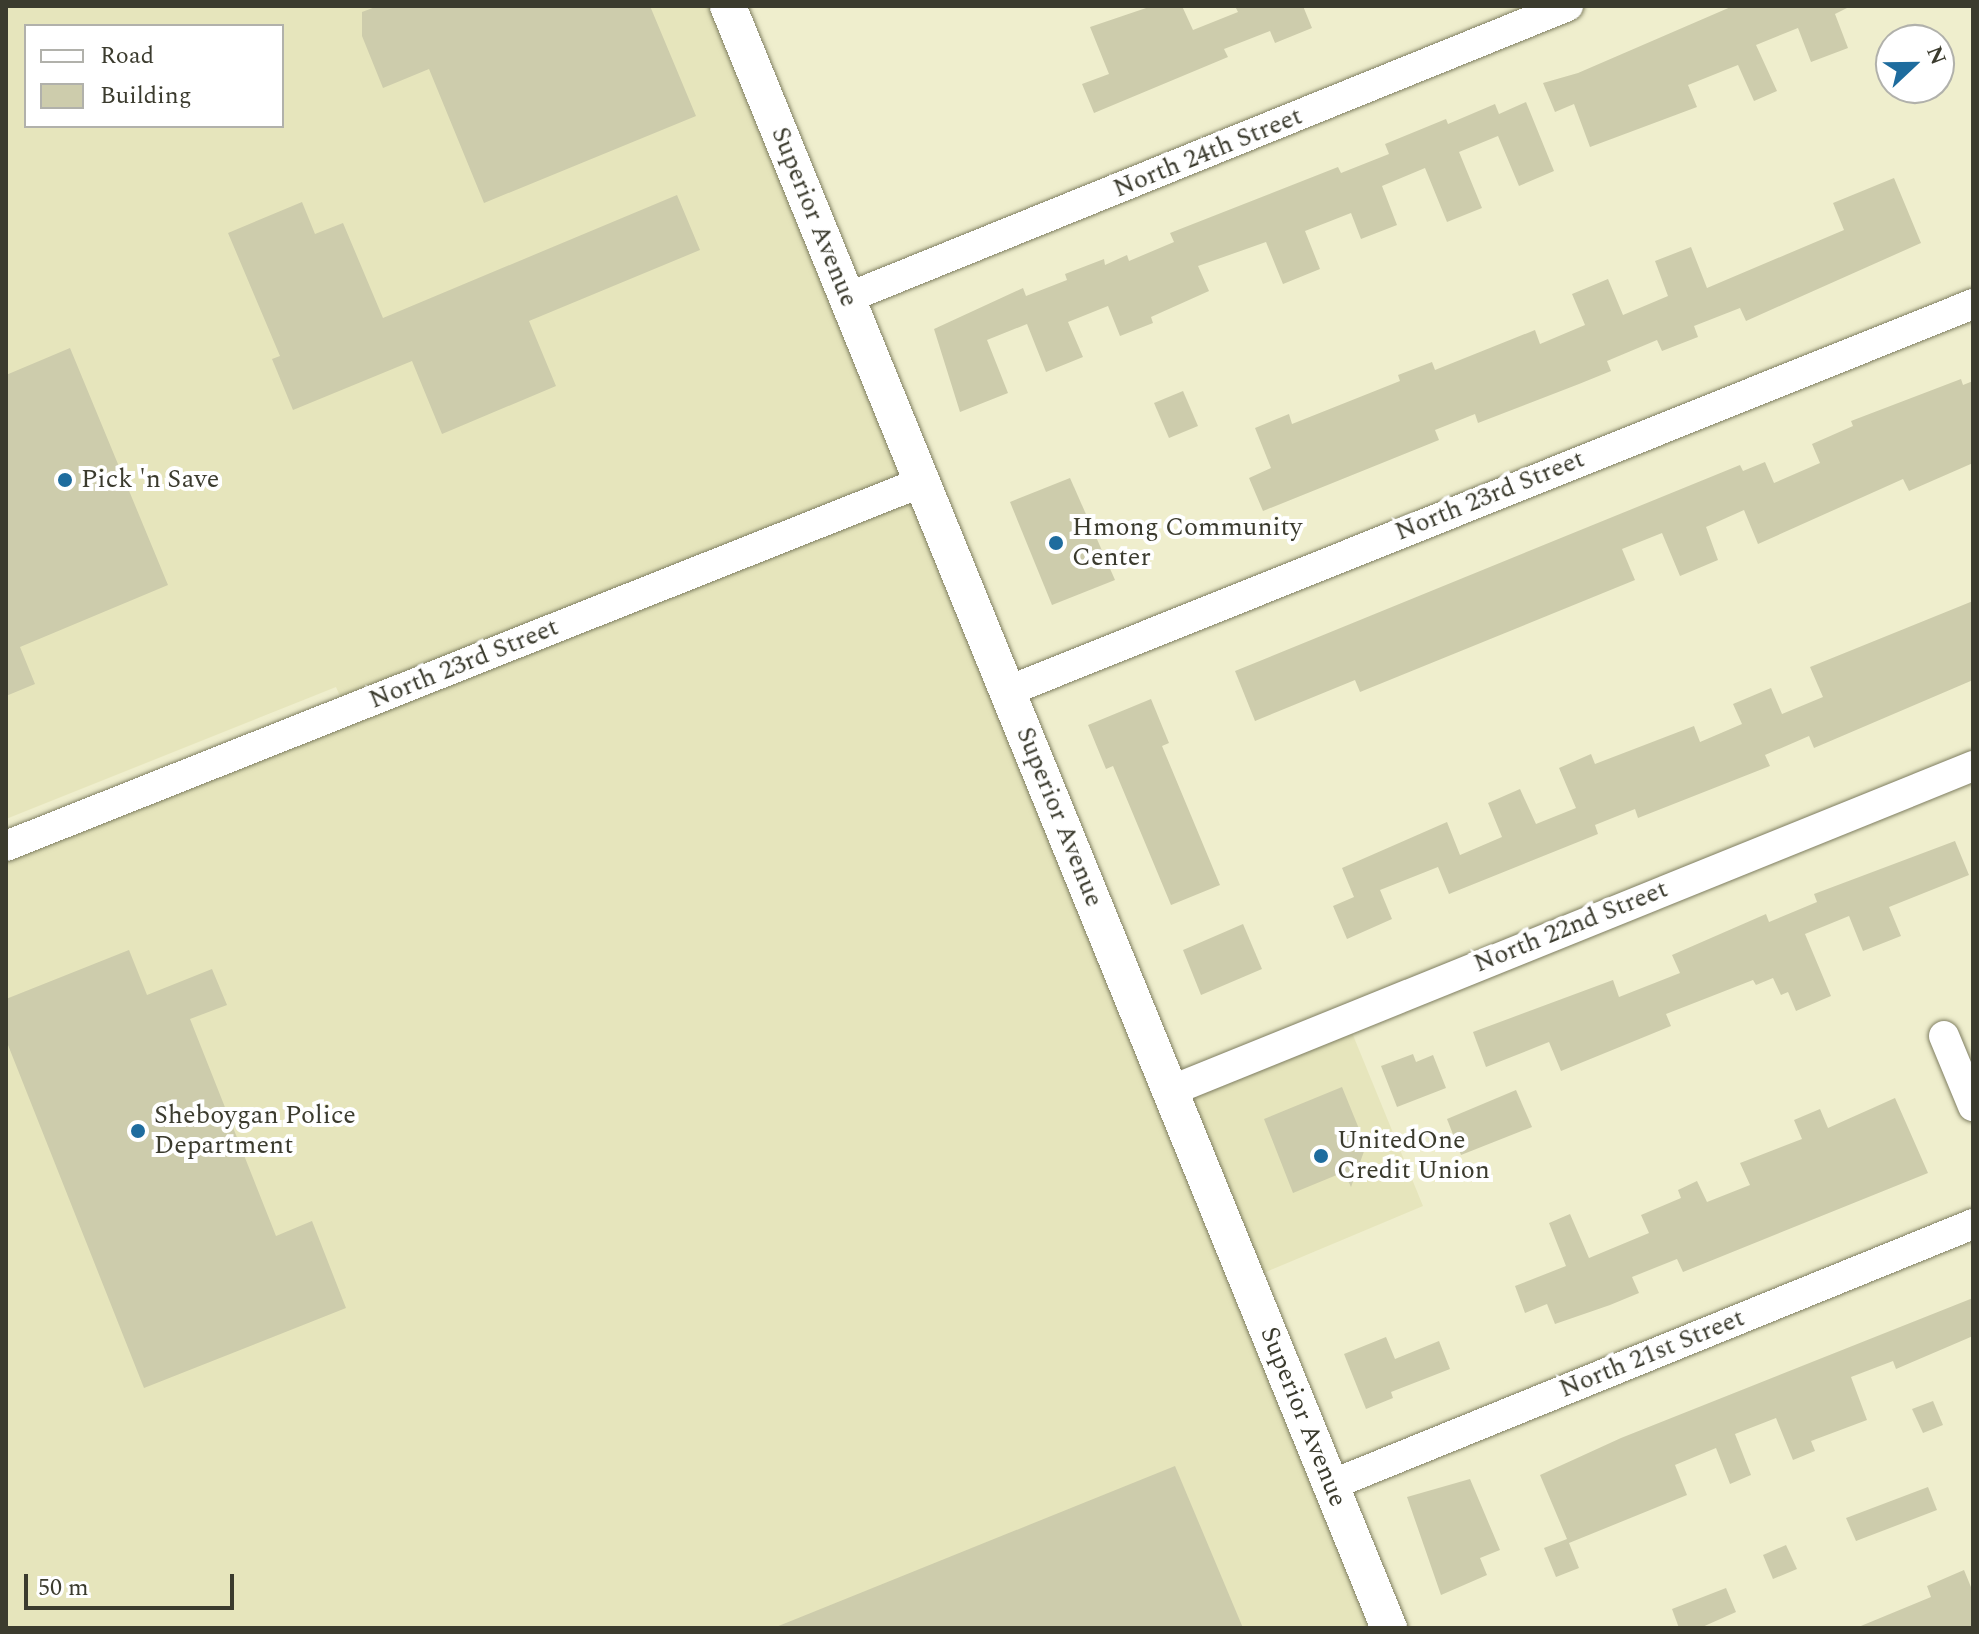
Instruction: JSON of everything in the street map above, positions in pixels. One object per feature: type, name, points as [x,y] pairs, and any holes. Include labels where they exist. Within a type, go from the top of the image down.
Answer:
[{"type":"street","name":"Superior Avenue","points":[[728,6],[1389,1628]]},
{"type":"street","name":"North 24th Street","points":[[847,298],[1568,6]]},
{"type":"street","name":"North 23rd Street","points":[[1008,691],[1973,304]]},
{"type":"street","name":"North 23rd Street","points":[[6,846],[922,482]]},
{"type":"street","name":"North 22nd Street","points":[[1170,1091],[1973,766]]},
{"type":"street","points":[[1944,1036],[1973,1106]]},
{"type":"street","name":"North 21st Street","points":[[1331,1485],[1973,1224]]},
{"type":"shaded area","points":[[6,6],[728,6],[1170,1090],[1346,1018],[1423,1206],[1247,1280],[1389,1628],[6,1628],[6,846],[346,710],[336,687],[6,819]]},
{"type":"building","points":[[378,6],[650,6],[696,116],[484,203],[429,69],[383,88],[362,36],[362,12]]},
{"type":"building","points":[[1152,6],[1182,6],[1193,30],[1238,12],[1235,6],[1303,6],[1312,28],[1275,43],[1270,31],[1224,49],[1228,57],[1094,113],[1082,84],[1109,74],[1090,27]]},
{"type":"building","points":[[1733,6],[1851,6],[1835,14],[1848,48],[1811,62],[1798,28],[1756,45],[1777,91],[1754,101],[1738,65],[1688,85],[1697,107],[1590,147],[1574,104],[1555,112],[1543,83],[1578,73]]},
{"type":"building","points":[[1526,102],[1554,171],[1519,186],[1498,136],[1459,152],[1482,208],[1447,222],[1425,168],[1382,186],[1397,225],[1361,239],[1351,213],[1305,231],[1320,269],[1283,284],[1266,242],[1198,266],[1209,291],[1151,317],[1153,323],[1120,336],[1108,306],[1068,322],[1083,357],[1046,372],[1027,324],[987,340],[1008,393],[960,412],[934,329],[1023,288],[1026,296],[1067,280],[1065,274],[1104,259],[1105,265],[1127,255],[1129,261],[1174,242],[1170,233],[1338,167],[1341,173],[1389,154],[1385,144],[1446,119],[1448,124],[1495,104],[1499,114]]},
{"type":"building","points":[[1894,178],[1921,243],[1746,321],[1740,308],[1694,326],[1698,337],[1662,351],[1657,340],[1607,361],[1611,371],[1579,384],[1478,423],[1475,414],[1435,430],[1439,440],[1263,511],[1249,478],[1271,468],[1255,428],[1289,414],[1292,424],[1400,381],[1398,375],[1432,362],[1435,370],[1535,330],[1540,344],[1585,325],[1572,294],[1608,279],[1623,315],[1668,296],[1655,261],[1691,247],[1707,288],[1844,230],[1833,203]]},
{"type":"building","points":[[677,195],[700,250],[529,321],[556,386],[442,434],[412,361],[293,410],[272,359],[280,356],[228,233],[302,202],[315,234],[343,223],[383,318]]},
{"type":"building","name":"Pick 'n Save","points":[[70,348],[168,585],[20,647],[35,684],[6,696],[6,375]]},
{"type":"building","points":[[1961,379],[1963,385],[1973,381],[1973,463],[1909,491],[1903,479],[1758,544],[1744,510],[1706,527],[1718,560],[1680,576],[1662,533],[1622,549],[1635,580],[1360,692],[1355,680],[1255,721],[1235,671],[1740,465],[1743,471],[1765,462],[1774,483],[1820,463],[1812,444],[1853,426],[1851,421]]},
{"type":"building","points":[[1183,391],[1198,426],[1169,438],[1154,403]]},
{"type":"building","name":"Hmong Community Center","points":[[1070,478],[1115,580],[1052,605],[1010,502]]},
{"type":"building","points":[[1973,601],[1973,680],[1814,748],[1809,736],[1765,755],[1770,766],[1638,818],[1635,809],[1595,825],[1598,834],[1449,894],[1438,867],[1380,890],[1392,919],[1347,939],[1333,906],[1354,897],[1342,868],[1447,822],[1460,855],[1502,837],[1488,803],[1520,789],[1536,824],[1576,808],[1559,768],[1591,754],[1595,764],[1694,726],[1700,742],[1742,724],[1733,704],[1771,688],[1782,714],[1823,697],[1810,667]]},
{"type":"building","points":[[1151,699],[1169,743],[1162,746],[1220,885],[1171,905],[1113,766],[1106,769],[1088,725]]},
{"type":"building","points":[[1955,841],[1969,875],[1889,907],[1901,936],[1863,951],[1849,916],[1805,934],[1831,996],[1796,1011],[1788,992],[1781,995],[1773,978],[1756,985],[1753,980],[1666,1014],[1671,1026],[1561,1071],[1549,1042],[1486,1067],[1473,1032],[1613,980],[1619,997],[1680,973],[1672,955],[1766,914],[1769,922],[1817,902],[1814,894]]},
{"type":"building","points":[[1243,924],[1262,969],[1201,995],[1183,950]]},
{"type":"building","name":"Sheboygan Police Department","points":[[129,950],[147,995],[212,969],[227,1005],[190,1019],[276,1236],[312,1221],[346,1308],[144,1388],[6,1040],[6,999]]},
{"type":"building","points":[[1413,1054],[1416,1062],[1433,1055],[1446,1088],[1397,1107],[1381,1066]]},
{"type":"building","name":"UnitedOne Credit Union","points":[[1342,1087],[1366,1146],[1351,1187],[1344,1172],[1293,1193],[1264,1119]]},
{"type":"building","points":[[1516,1090],[1532,1127],[1461,1155],[1447,1119]]},
{"type":"building","points":[[1895,1098],[1928,1173],[1683,1272],[1677,1259],[1632,1277],[1639,1293],[1610,1305],[1555,1324],[1547,1304],[1525,1313],[1515,1286],[1566,1266],[1549,1223],[1570,1214],[1589,1258],[1649,1233],[1641,1215],[1681,1198],[1678,1190],[1697,1181],[1707,1202],[1750,1185],[1740,1163],[1802,1139],[1794,1120],[1820,1109],[1828,1128]]},
{"type":"building","points":[[1973,1298],[1973,1336],[1896,1369],[1893,1361],[1851,1377],[1867,1420],[1811,1441],[1815,1451],[1793,1460],[1776,1418],[1735,1434],[1751,1475],[1730,1484],[1716,1448],[1675,1465],[1687,1495],[1569,1543],[1579,1568],[1556,1577],[1544,1548],[1567,1539],[1540,1475],[1621,1438]]},
{"type":"building","points":[[1386,1337],[1395,1359],[1439,1341],[1450,1369],[1391,1392],[1393,1398],[1366,1409],[1344,1354]]},
{"type":"building","points":[[1933,1401],[1943,1425],[1923,1433],[1912,1409]]},
{"type":"building","points":[[1175,1466],[1243,1628],[776,1628],[776,1627]]},
{"type":"building","points":[[1470,1479],[1500,1550],[1480,1558],[1487,1575],[1441,1595],[1407,1497]]},
{"type":"building","points":[[1928,1487],[1937,1510],[1856,1541],[1846,1518]]},
{"type":"building","points":[[1786,1545],[1797,1569],[1773,1579],[1763,1555]]},
{"type":"building","points":[[1964,1570],[1973,1592],[1973,1628],[1856,1628],[1931,1597],[1927,1586]]},
{"type":"building","points":[[1726,1588],[1736,1612],[1700,1628],[1679,1628],[1672,1609]]},
{"type":"place","name":"Pick 'n Save","points":[[65,480]]},
{"type":"place","name":"Hmong Community Center","points":[[1056,543]]},
{"type":"place","name":"Sheboygan Police Department","points":[[138,1131]]},
{"type":"place","name":"UnitedOne Credit Union","points":[[1321,1156]]}]
